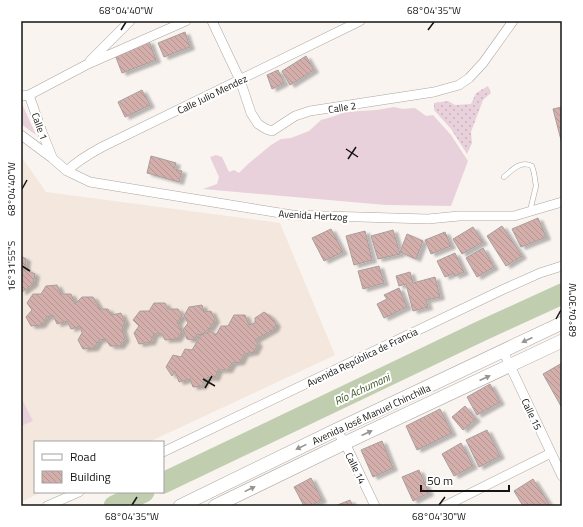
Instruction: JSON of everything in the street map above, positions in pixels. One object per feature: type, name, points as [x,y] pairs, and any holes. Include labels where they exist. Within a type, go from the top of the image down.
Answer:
[{"type":"main road","name":"Avenida José Manuel Chinchilla","points":[[180,506],[562,323]]},
{"type":"main road","name":"Avenida José Manuel Chinchilla","points":[[215,506],[345,443],[562,342]]},
{"type":"street","points":[[86,65],[130,21]]},
{"type":"street","points":[[25,95],[86,65],[186,21]]},
{"type":"street","name":"Calle 2","points":[[212,21],[240,80],[251,113],[258,124],[272,131],[295,116],[310,111],[434,92],[459,86],[483,63],[513,21]]},
{"type":"street","name":"Calle Julio Mendez","points":[[67,171],[84,157],[102,147],[360,21]]},
{"type":"street","name":"Calle 1","points":[[25,95],[52,158]]},
{"type":"street","name":"Avenida Hertzog","points":[[21,135],[67,171],[90,182],[292,215],[428,219],[459,216],[514,216],[562,202]]},
{"type":"street","name":"Avenida República de Francia","points":[[164,452],[504,289],[540,273],[562,266]]},
{"type":"street","name":"Calle 15","points":[[503,351],[562,476]]},
{"type":"street","name":"Calle 14","points":[[336,430],[345,443],[375,506]]},
{"type":"street","points":[[445,506],[551,453]]},
{"type":"street","points":[[48,506],[77,493]]},
{"type":"lane","points":[[504,177],[521,164],[532,166],[536,186],[530,211]]},
{"type":"shaded area","points":[[488,86],[491,93],[483,100],[471,132],[472,143],[467,154],[451,129],[434,110],[434,103],[448,101],[455,105],[471,104],[476,93]]},
{"type":"shaded area","points":[[21,104],[24,108],[36,135],[21,124]]},
{"type":"shaded area","points":[[394,107],[403,109],[415,108],[426,116],[433,115],[451,135],[468,161],[451,206],[386,205],[203,189],[217,184],[219,177],[210,157],[216,155],[222,157],[229,172],[234,170],[239,173],[271,145],[281,139],[291,138],[309,131],[321,120],[344,112],[377,110]]},
{"type":"shaded area","points":[[21,156],[46,192],[280,223],[335,355],[151,441],[34,441],[34,493],[40,493],[21,502]]},
{"type":"shaded area","points":[[21,397],[33,421],[21,426]]},
{"type":"building","points":[[185,32],[190,47],[164,57],[158,43]]},
{"type":"building","points":[[149,41],[156,60],[122,73],[115,55]]},
{"type":"building","points":[[306,56],[314,70],[290,85],[282,71]]},
{"type":"building","points":[[278,70],[284,83],[272,89],[267,75]]},
{"type":"building","points":[[142,90],[150,105],[125,117],[118,102]]},
{"type":"building","points":[[562,107],[562,144],[553,109]]},
{"type":"building","points":[[151,156],[176,163],[174,169],[182,171],[179,182],[147,173]]},
{"type":"building","points":[[538,218],[546,237],[521,247],[512,229]]},
{"type":"building","points":[[502,226],[522,256],[506,266],[487,236]]},
{"type":"building","points":[[473,227],[483,242],[462,254],[453,239]]},
{"type":"building","points":[[331,229],[343,252],[324,261],[312,238]]},
{"type":"building","points":[[393,230],[400,254],[378,259],[371,236]]},
{"type":"building","points":[[365,231],[372,260],[354,265],[346,236]]},
{"type":"building","points":[[445,232],[451,246],[431,254],[425,240]]},
{"type":"building","points":[[407,234],[423,241],[416,259],[400,252]]},
{"type":"building","points":[[483,248],[494,267],[477,277],[466,258]]},
{"type":"building","points":[[455,253],[464,272],[455,276],[454,273],[445,277],[437,261]]},
{"type":"building","points":[[21,256],[26,259],[25,269],[35,274],[33,284],[22,292],[21,291]]},
{"type":"building","points":[[379,266],[384,283],[363,289],[358,271]]},
{"type":"building","points":[[410,272],[413,283],[435,277],[440,297],[426,300],[428,307],[413,311],[406,284],[399,286],[396,276]]},
{"type":"building","points":[[57,285],[61,294],[71,294],[75,304],[82,297],[93,297],[100,309],[108,309],[112,315],[121,313],[125,322],[122,329],[125,339],[120,346],[110,346],[106,339],[99,340],[94,348],[83,349],[78,340],[82,333],[80,326],[71,329],[67,321],[57,324],[53,315],[47,317],[41,325],[31,326],[26,317],[32,310],[27,303],[33,294],[41,294],[46,286]]},
{"type":"building","points":[[399,288],[407,307],[384,318],[377,304],[387,299],[384,295]]},
{"type":"building","points":[[154,303],[165,303],[168,309],[178,309],[182,316],[177,323],[182,331],[177,339],[165,340],[162,334],[154,334],[151,342],[139,344],[134,333],[139,326],[133,320],[140,311],[149,311]]},
{"type":"building","points":[[202,305],[204,312],[211,311],[215,320],[210,328],[201,335],[198,334],[193,340],[187,339],[183,330],[188,323],[184,316],[189,307]]},
{"type":"building","points":[[264,312],[270,316],[276,324],[274,329],[255,340],[258,344],[254,352],[244,354],[240,362],[232,363],[228,370],[218,370],[215,378],[206,378],[202,386],[193,387],[190,379],[179,382],[175,371],[172,376],[166,367],[173,355],[181,357],[185,349],[192,350],[201,335],[211,331],[216,335],[221,326],[228,326],[234,315],[245,315],[249,325],[255,323],[255,318]]},
{"type":"building","points":[[562,363],[562,408],[543,374]]},
{"type":"building","points":[[490,384],[500,402],[477,415],[467,397]]},
{"type":"building","points":[[465,406],[476,419],[463,430],[452,417]]},
{"type":"building","points":[[440,409],[452,433],[417,450],[406,426]]},
{"type":"building","points":[[487,430],[500,456],[479,467],[466,440]]},
{"type":"building","points":[[382,441],[393,468],[373,477],[361,450]]},
{"type":"building","points":[[461,443],[473,466],[454,476],[442,454]]},
{"type":"building","points":[[419,470],[429,493],[413,501],[402,477]]},
{"type":"building","points":[[311,478],[322,500],[310,506],[304,506],[294,487]]},
{"type":"building","points":[[533,479],[549,504],[546,506],[523,506],[514,491]]},
{"type":"building","points":[[350,500],[353,506],[335,506]]},
{"type":"waterway","name":"Río Achumani","points":[[164,483],[562,294]]},
{"type":"waterway","name":"Río Achumani","points":[[114,506],[142,493]]}]
